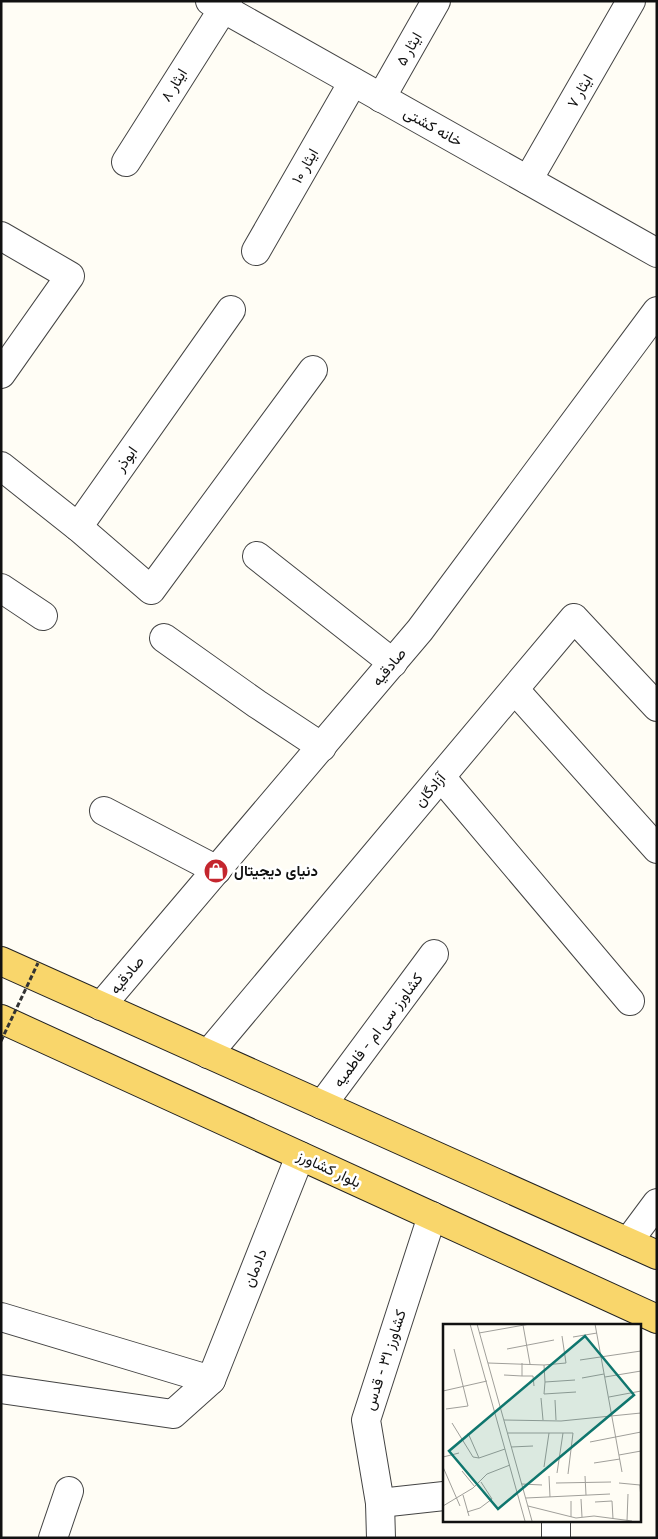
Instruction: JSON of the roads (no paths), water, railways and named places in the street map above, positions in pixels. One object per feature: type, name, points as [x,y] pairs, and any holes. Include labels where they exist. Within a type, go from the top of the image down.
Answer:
[{"type":"main road","points":[[1,961],[657,1256]]},
{"type":"main road","name":"بلوار کشاورز","points":[[1,1019],[657,1319]]},
{"type":"street","name":"ایثار ۵","points":[[381,98],[436,1]]},
{"type":"street","name":"ایثار ۷","points":[[528,180],[631,1]]},
{"type":"street","name":"خانه کشتی","points":[[220,4],[381,98],[657,253]]},
{"type":"street","name":"ایثار ۸","points":[[126,162],[220,4]]},
{"type":"street","name":"ایثار ۱۰","points":[[256,251],[353,82]]},
{"type":"street","points":[[1,236],[70,276],[1,374]]},
{"type":"street","name":"ابوذر","points":[[78,527],[231,310]]},
{"type":"street","name":"صادقیه","points":[[101,1006],[420,630],[657,311]]},
{"type":"street","points":[[1,466],[78,527],[152,590],[313,370]]},
{"type":"street","points":[[257,556],[393,663]]},
{"type":"street","points":[[1,588],[43,616]]},
{"type":"street","name":"آزادگان","points":[[208,1054],[574,618],[657,707]]},
{"type":"street","points":[[164,638],[257,704],[322,747]]},
{"type":"street","points":[[514,690],[657,849]]},
{"type":"street","points":[[441,777],[630,1001]]},
{"type":"street","points":[[104,810],[217,870]]},
{"type":"street","name":"کشاورز سی ام - فاطمیه","points":[[322,1105],[434,954]]},
{"type":"street","name":"دادمان","points":[[1,1389],[173,1414],[211,1380],[300,1156]]},
{"type":"street","points":[[628,1242],[657,1203]]},
{"type":"street","name":"کشاورز ۳۱ - قدس","points":[[381,1538],[380,1503],[366,1420],[432,1216]]},
{"type":"street","points":[[1,1317],[211,1380]]},
{"type":"street","points":[[53,1538],[69,1491]]},
{"type":"street","points":[[380,1503],[443,1496]]},
{"type":"street","points":[[556,1522],[556,1538]]},
{"type":"place","name":"دنیای دیجیتال","points":[[216,871]]}]
